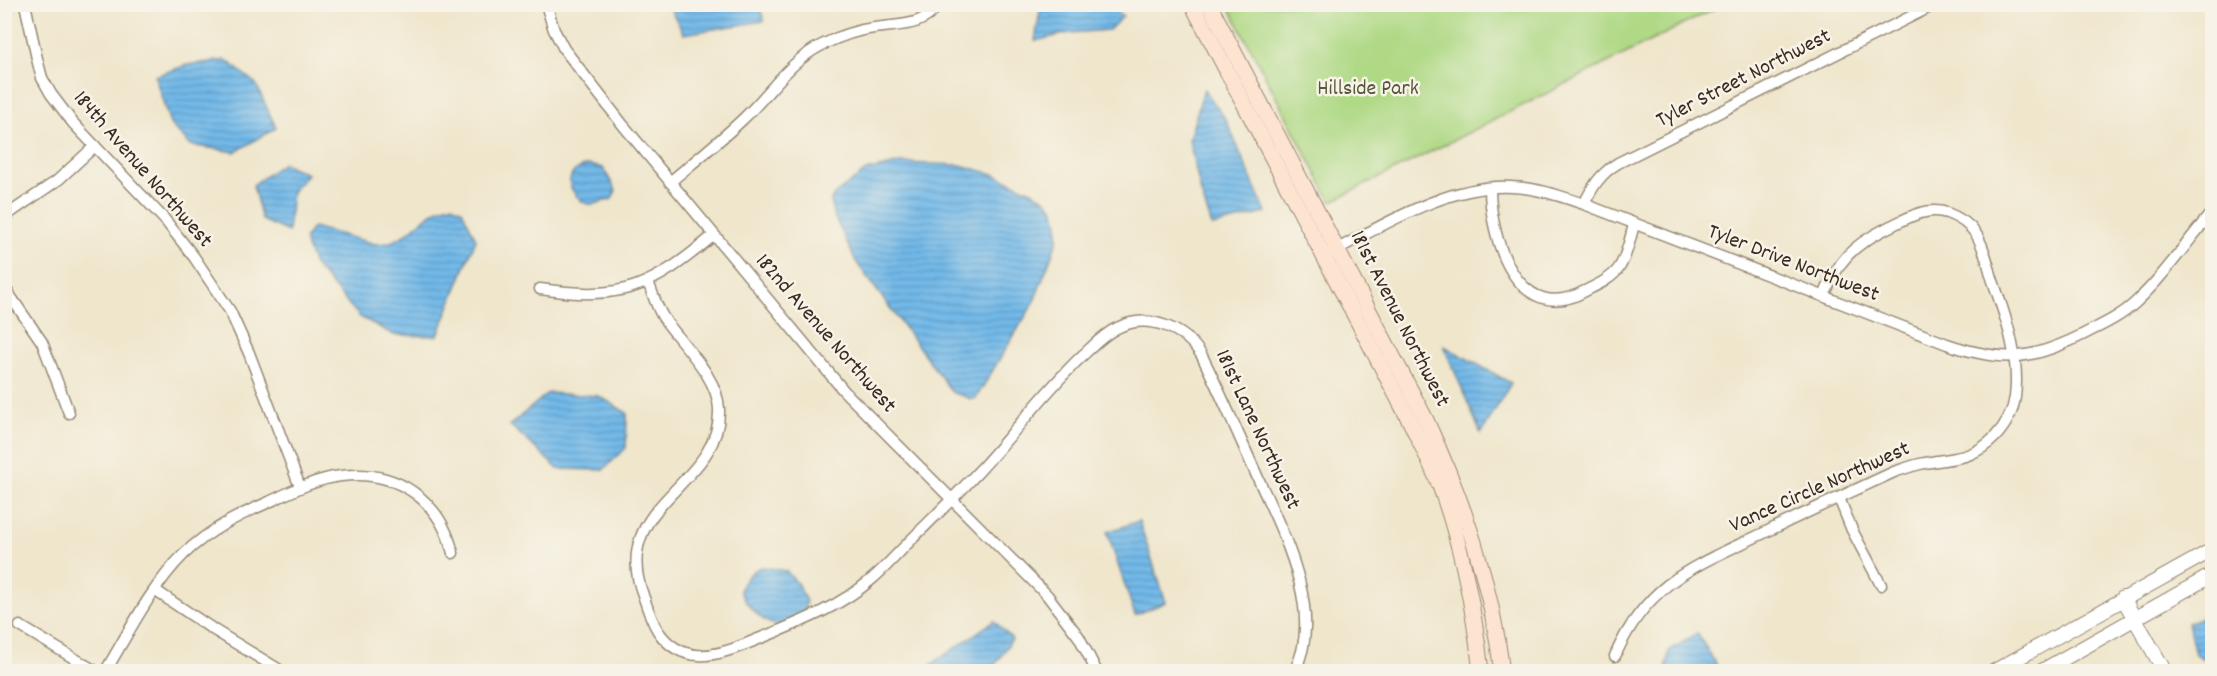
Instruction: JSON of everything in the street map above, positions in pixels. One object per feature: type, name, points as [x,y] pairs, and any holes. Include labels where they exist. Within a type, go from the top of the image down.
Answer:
[{"type":"main road","name":"181st Avenue Northwest","points":[[1192,4],[1413,427],[1440,487],[1457,542],[1475,625],[1481,672]]},
{"type":"main road","name":"181st Avenue Northwest","points":[[1209,4],[1426,420],[1454,482],[1487,583],[1502,672]]},
{"type":"street","name":"184th Avenue Northwest","points":[[25,4],[42,78],[61,108],[165,220],[219,292],[249,353],[300,487]]},
{"type":"street","name":"182nd Avenue Northwest","points":[[546,4],[554,30],[564,49],[670,182],[844,391],[1059,609],[1079,637],[1097,672]]},
{"type":"street","points":[[670,182],[742,120],[777,80],[805,55],[822,45],[857,32],[920,22],[926,19],[939,4]]},
{"type":"street","name":"Tyler Street Northwest","points":[[1584,204],[1594,183],[1605,171],[1618,163],[1936,4]]},
{"type":"street","points":[[4,217],[57,180],[95,146]]},
{"type":"street","points":[[1490,188],[1490,205],[1496,237],[1510,270],[1517,282],[1524,288],[1549,301],[1572,298],[1614,274],[1620,265],[1634,225]]},
{"type":"street","name":"Tyler Drive Northwest","points":[[1324,257],[1431,202],[1451,195],[1490,188],[1532,189],[1584,204],[1968,352],[1985,356],[2015,357],[2052,349],[2119,316],[2145,293],[2212,212]]},
{"type":"street","name":"Vance Circle Northwest","points":[[1615,656],[1638,614],[1676,578],[1692,567],[1894,472],[1920,464],[1955,460],[1978,451],[2006,424],[2015,395],[2015,357],[2011,335],[1982,248],[1969,226],[1947,213],[1925,212],[1912,215],[1861,242],[1838,267],[1824,296]]},
{"type":"street","points":[[540,289],[586,293],[615,291],[648,282],[669,271],[714,235]]},
{"type":"street","points":[[648,282],[662,315],[711,382],[719,409],[718,429],[711,447],[647,522],[641,533],[637,549],[636,567],[641,590],[658,631],[673,646],[693,654],[715,655],[765,637],[841,603],[875,576],[952,499]]},
{"type":"street","points":[[4,287],[42,342],[69,413]]},
{"type":"street","name":"181st Lane Northwest","points":[[952,499],[1070,368],[1105,336],[1116,328],[1142,322],[1164,325],[1176,330],[1196,345],[1202,356],[1274,510],[1292,558],[1301,591],[1305,622],[1303,651],[1294,672]]},
{"type":"street","points":[[105,672],[156,591],[183,556],[210,532],[239,514],[300,487],[332,478],[354,475],[371,476],[400,484],[423,499],[433,509],[448,533],[453,553]]},
{"type":"street","points":[[1839,498],[1852,530],[1881,585]]},
{"type":"street","points":[[1993,672],[2212,550]]},
{"type":"street","points":[[2040,672],[2212,575]]},
{"type":"street","points":[[156,591],[283,672]]},
{"type":"street","points":[[2123,598],[2164,672]]},
{"type":"street","points":[[20,626],[97,672]]},
{"type":"green space","name":"Hillside Park","points":[[1228,5],[1722,5],[1331,202]]},
{"type":"water","points":[[668,5],[759,5],[764,21],[684,34]]},
{"type":"water","points":[[1041,5],[1105,5],[1123,16],[1109,30],[1069,33],[1035,41]]},
{"type":"water","points":[[226,60],[256,84],[276,128],[235,152],[190,145],[170,124],[155,76],[187,65]]},
{"type":"water","points":[[1204,89],[1226,120],[1266,213],[1212,226],[1201,193],[1189,140]]},
{"type":"water","points":[[283,163],[307,174],[292,192],[288,232],[262,220],[253,185]]},
{"type":"water","points":[[901,163],[960,165],[993,174],[1046,200],[1053,208],[1058,222],[1058,239],[1033,304],[976,398],[971,399],[952,392],[857,263],[833,214],[831,200],[835,194],[866,171]]},
{"type":"water","points":[[589,165],[603,168],[616,190],[612,199],[588,204],[581,201],[572,190],[571,176],[578,169]]},
{"type":"water","points":[[452,205],[462,210],[476,239],[438,335],[434,336],[394,335],[360,317],[314,265],[304,239],[313,227],[375,244],[387,243],[407,233],[432,212]]},
{"type":"water","points":[[1444,346],[1511,383],[1481,434]]},
{"type":"water","points":[[548,393],[599,396],[627,413],[626,448],[603,470],[558,469],[510,425]]},
{"type":"water","points":[[1139,521],[1166,602],[1135,615],[1107,532]]},
{"type":"water","points":[[762,567],[786,571],[797,583],[806,601],[803,617],[780,625],[774,624],[762,618],[746,602],[740,591],[743,583],[755,570]]},
{"type":"water","points":[[2212,613],[2212,663],[2195,654],[2188,623]]},
{"type":"water","points":[[994,621],[1012,639],[991,671],[922,671]]},
{"type":"water","points":[[1697,633],[1720,671],[1666,671],[1669,651]]}]
